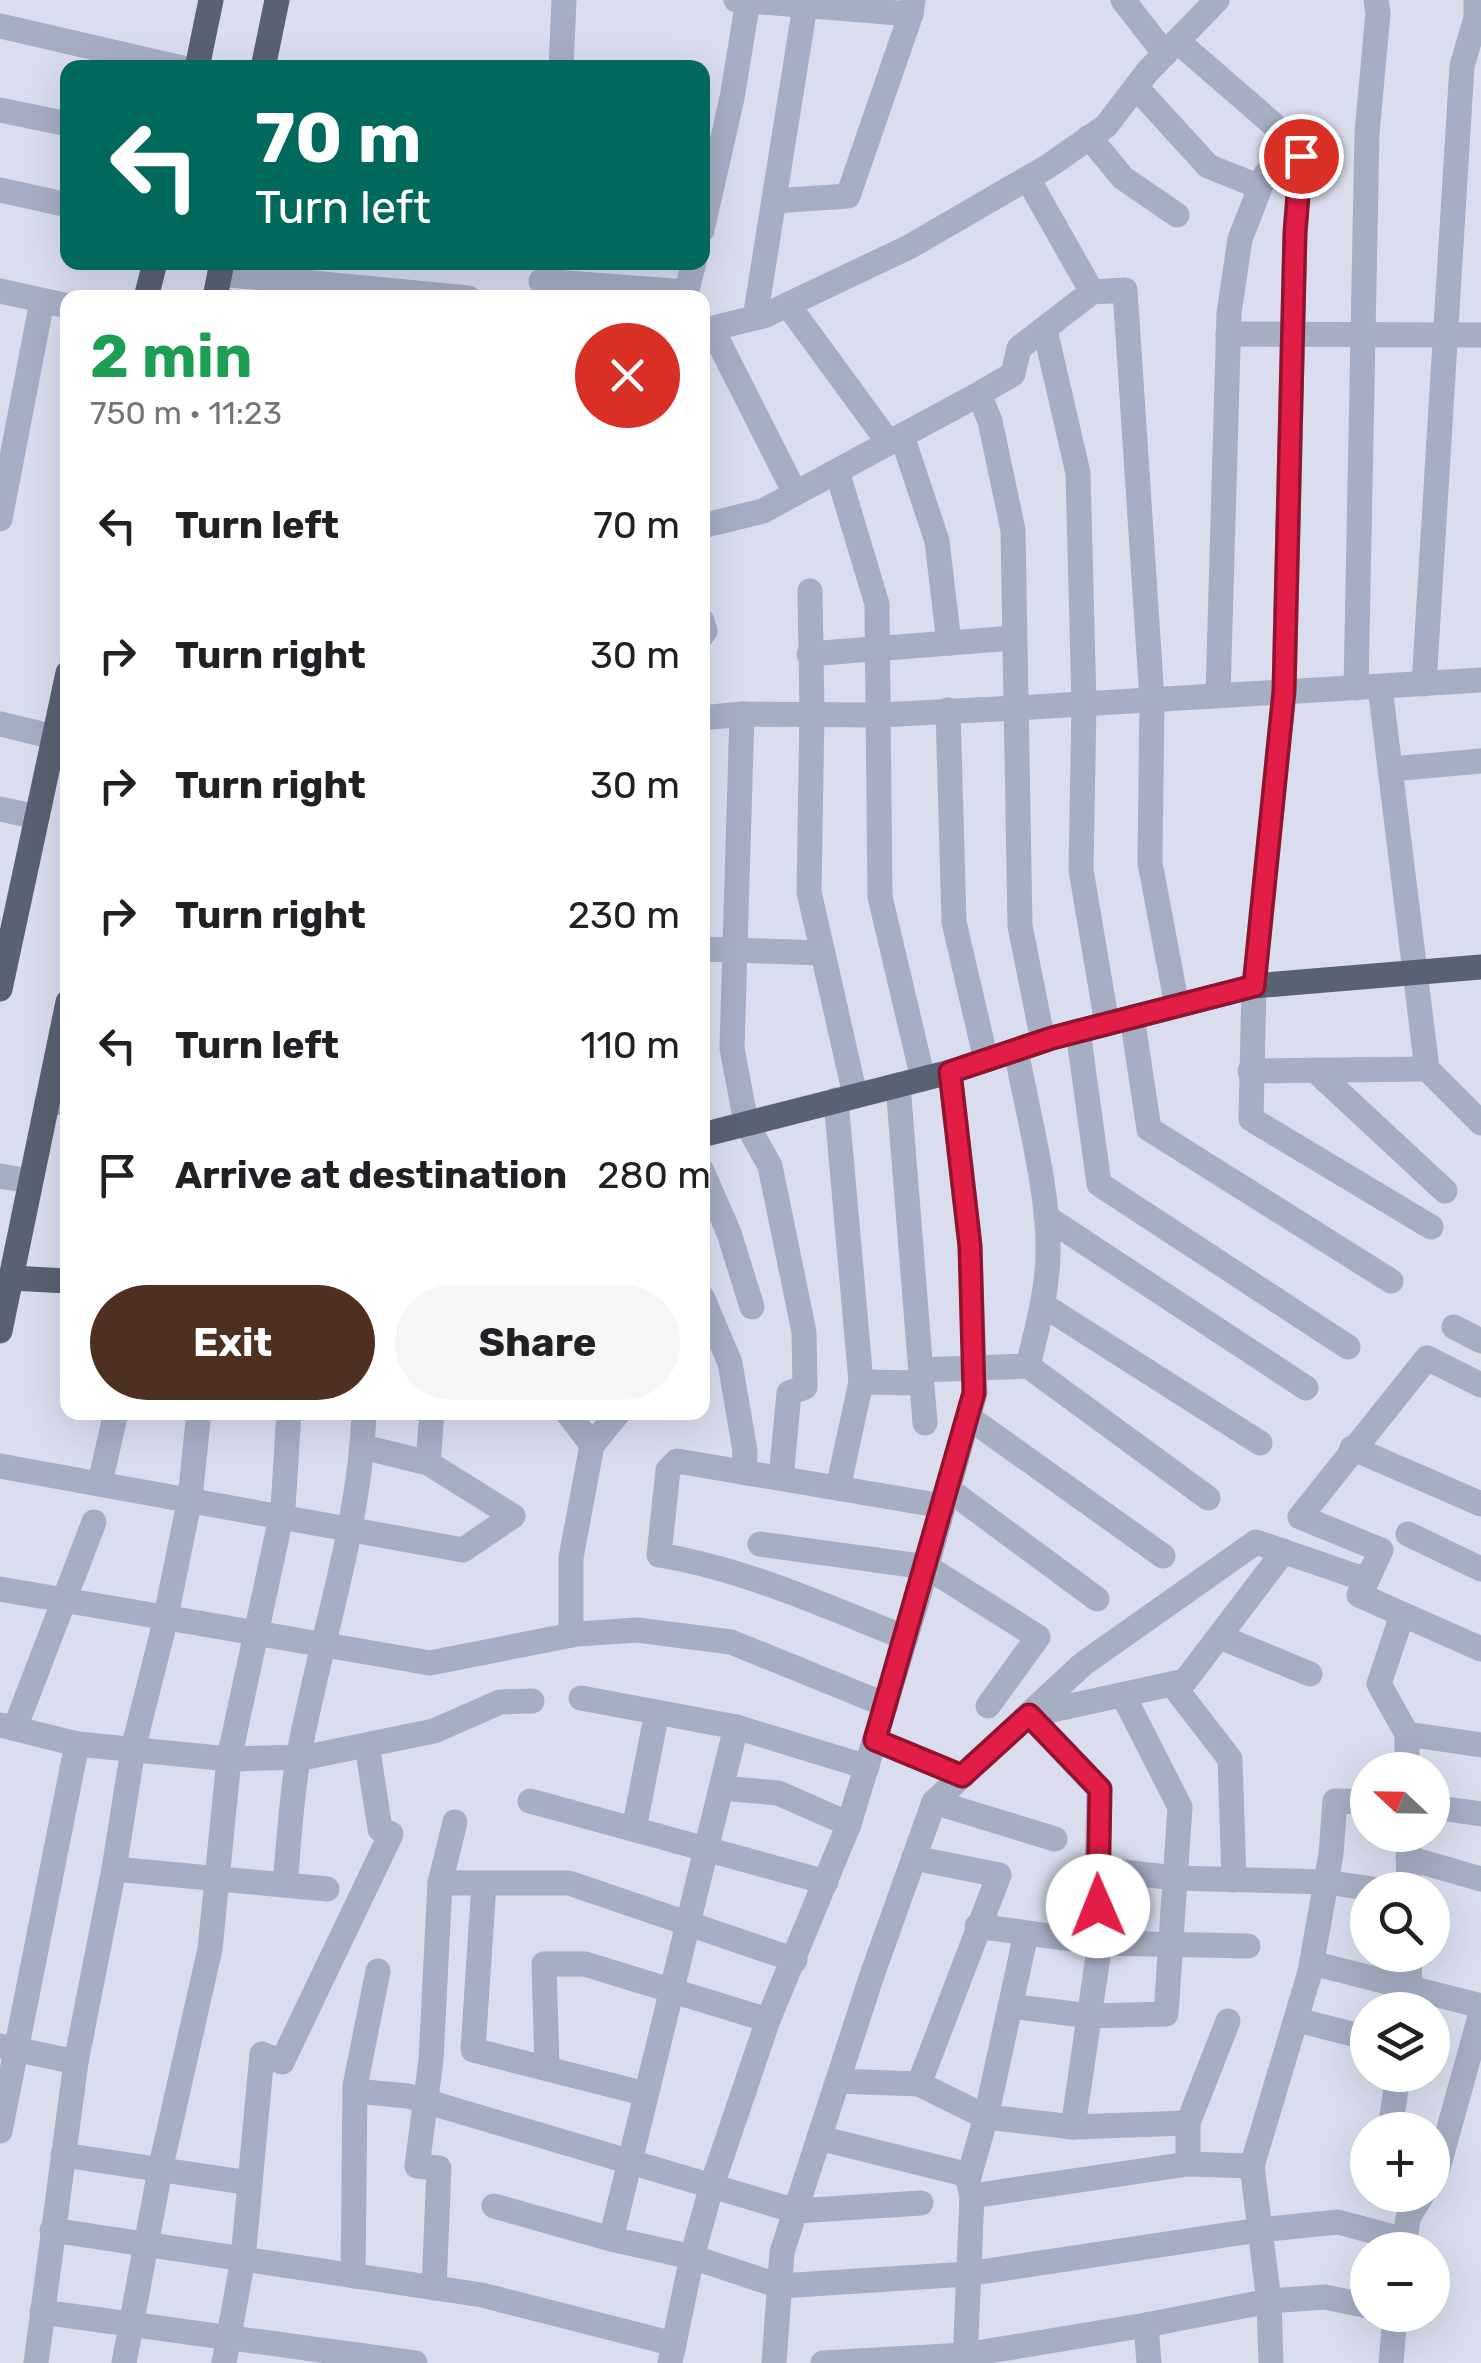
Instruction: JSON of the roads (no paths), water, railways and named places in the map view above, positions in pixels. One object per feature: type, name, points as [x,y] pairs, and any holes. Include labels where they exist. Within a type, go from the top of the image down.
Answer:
[{"type":"main road","points":[[199,60],[211,0]]},
{"type":"main road","points":[[265,60],[278,0]]},
{"type":"main road","points":[[1,983],[10,897],[37,817],[60,710]]},
{"type":"main road","points":[[710,1133],[950,1072],[1078,1031],[1254,986],[1481,967]]},
{"type":"main road","points":[[0,1331],[6,1277],[30,1181],[57,1103],[60,1075]]},
{"type":"main road","points":[[6,1277],[60,1280]]},
{"type":"street","points":[[10,0],[3,26],[148,60]]},
{"type":"street","points":[[561,60],[564,0]]},
{"type":"street","points":[[736,0],[805,6],[912,7],[848,196],[774,202]]},
{"type":"street","points":[[1123,0],[1171,48],[1273,124],[1290,148],[1301,156],[1284,691],[1254,986],[1251,1119],[1431,1227]]},
{"type":"street","points":[[710,329],[788,305],[909,247],[1028,178],[1106,126],[1136,87],[1218,0]]},
{"type":"street","points":[[1376,0],[1368,133],[1364,335],[1368,688],[1392,768],[1426,1069],[1481,1123]]},
{"type":"street","points":[[1424,684],[1462,66],[1476,18],[1476,0]]},
{"type":"street","points":[[710,195],[748,1]]},
{"type":"street","points":[[755,318],[805,6]]},
{"type":"street","points":[[1136,87],[1208,166],[1260,187]]},
{"type":"street","points":[[0,110],[60,122]]},
{"type":"street","points":[[1089,137],[1123,178],[1177,215]]},
{"type":"street","points":[[1218,695],[1228,334],[1240,239],[1265,175],[1290,148]]},
{"type":"street","points":[[1028,178],[1092,292]]},
{"type":"street","points":[[0,190],[60,203]]},
{"type":"street","points":[[219,278],[368,290]]},
{"type":"street","points":[[541,280],[638,290]]},
{"type":"street","points":[[710,524],[762,511],[979,394],[1013,374],[1019,348],[1092,292],[1125,290],[1152,699],[1150,864],[1177,1006]]},
{"type":"street","points":[[0,291],[55,303],[0,519]]},
{"type":"street","points":[[788,305],[896,439],[937,540],[949,643]]},
{"type":"street","points":[[1046,330],[1078,473],[1084,704],[1081,870],[1149,1129],[1391,1281]]},
{"type":"street","points":[[1228,334],[1481,335]]},
{"type":"street","points":[[710,335],[796,493]]},
{"type":"street","points":[[979,394],[990,421],[1013,530],[1020,926],[1044,1041]]},
{"type":"street","points":[[837,471],[877,604],[880,897],[910,1082],[924,1423]]},
{"type":"street","points":[[810,590],[809,892],[823,953],[845,1098],[860,1382],[838,1488]]},
{"type":"street","points":[[810,654],[1013,638]]},
{"type":"street","points":[[710,717],[812,712],[880,715],[1481,680]]},
{"type":"street","points":[[948,710],[954,922],[986,1060]]},
{"type":"street","points":[[742,714],[732,1048],[746,1123],[770,1166],[804,1332],[805,1387],[789,1393],[780,1478]]},
{"type":"street","points":[[0,724],[54,737]]},
{"type":"street","points":[[1392,768],[1481,761]]},
{"type":"street","points":[[0,808],[37,817]]},
{"type":"street","points":[[710,949],[823,953]]},
{"type":"street","points":[[1078,1031],[1099,1184],[1348,1348]]},
{"type":"street","points":[[1016,1050],[1046,1217],[1048,1251],[1043,1305],[1028,1366]]},
{"type":"street","points":[[1250,1071],[1426,1069]]},
{"type":"street","points":[[52,2230],[482,2295],[672,2354],[692,2256],[712,2185],[768,2020],[850,1824],[974,1393],[970,1246],[950,1072]]},
{"type":"street","points":[[1317,1072],[1445,1191]]},
{"type":"street","points":[[0,1176],[30,1181]]},
{"type":"street","points":[[710,1191],[752,1306]]},
{"type":"street","points":[[1046,1217],[1306,1388]]},
{"type":"street","points":[[1043,1305],[1260,1442]]},
{"type":"street","points":[[710,1317],[730,1364],[745,1452],[744,1472]]},
{"type":"street","points":[[1454,1327],[1481,1341]]},
{"type":"street","points":[[1481,1386],[1427,1358],[1300,1517],[1381,1550],[1359,1595],[1481,1649]]},
{"type":"street","points":[[860,1382],[974,1368],[1028,1366],[1208,1498]]},
{"type":"street","points":[[968,1417],[1163,1556]]},
{"type":"street","points":[[100,1483],[114,1420]]},
{"type":"street","points":[[36,2363],[76,2062],[114,1869],[132,1749],[190,1498],[199,1420]]},
{"type":"street","points":[[124,2363],[160,2170],[210,1949],[229,1759],[281,1516],[288,1420]]},
{"type":"street","points":[[285,1885],[298,1758],[348,1528],[363,1447],[364,1420]]},
{"type":"street","points":[[428,1463],[431,1420]]},
{"type":"street","points":[[574,1420],[592,1445]]},
{"type":"street","points":[[571,1635],[570,1558],[592,1445],[612,1420]]},
{"type":"street","points":[[0,1466],[463,1550],[513,1516],[428,1463],[363,1447]]},
{"type":"street","points":[[1352,1448],[1481,1504]]},
{"type":"street","points":[[906,1638],[727,1569],[659,1555],[668,1470],[677,1461],[838,1488],[946,1497],[1097,1599]]},
{"type":"street","points":[[94,1522],[66,1600],[8,1726],[77,1744],[229,1759],[298,1758],[434,1731],[500,1702],[532,1701]]},
{"type":"street","points":[[1408,1534],[1481,1568]]},
{"type":"street","points":[[774,2363],[782,2252],[934,1802],[1084,1664],[1256,1542],[1367,1580]]},
{"type":"street","points":[[760,1544],[926,1566],[1038,1638],[988,1706]]},
{"type":"street","points":[[1029,1715],[1185,1682],[1284,1552]]},
{"type":"street","points":[[0,1589],[430,1663],[571,1635],[637,1630],[731,1642],[886,1705]]},
{"type":"street","points":[[1402,1615],[1379,1684],[1407,1734],[1407,1752]]},
{"type":"street","points":[[1220,1636],[1310,1674]]},
{"type":"street","points":[[1172,1684],[1230,1758],[1234,1880]]},
{"type":"street","points":[[1010,2006],[1090,2016],[1166,2014],[1180,1806],[1123,1695]]},
{"type":"street","points":[[581,1698],[736,1727],[867,1767]]},
{"type":"street","points":[[634,1829],[657,1712]]},
{"type":"street","points":[[1029,1715],[1100,1789],[1096,1869],[1100,1943],[1073,2128]]},
{"type":"street","points":[[611,2239],[736,1727]]},
{"type":"street","points":[[1407,1734],[1481,1745]]},
{"type":"street","points":[[875,1740],[962,1776]]},
{"type":"street","points":[[0,2132],[8,2048],[77,1744]]},
{"type":"street","points":[[226,2350],[244,2259],[262,2054],[282,2062],[392,1834],[380,1829],[367,1744]]},
{"type":"street","points":[[721,1788],[778,1793],[850,1824]]},
{"type":"street","points":[[530,1801],[826,1882]]},
{"type":"street","points":[[1271,2363],[1252,2166],[1312,1962],[1335,1801],[1350,1801]]},
{"type":"street","points":[[934,1802],[1056,1839]]},
{"type":"street","points":[[1450,1809],[1481,1814]]},
{"type":"street","points":[[434,2288],[439,2168],[417,2166],[431,2060],[440,1883],[455,1822]]},
{"type":"street","points":[[1421,1852],[1481,1880]]},
{"type":"street","points":[[914,1858],[999,1874],[919,2084]]},
{"type":"street","points":[[114,1869],[327,1889]]},
{"type":"street","points":[[1096,1869],[1175,1878],[1350,1886]]},
{"type":"street","points":[[440,1883],[569,1883],[795,1960]]},
{"type":"street","points":[[484,1883],[473,2050],[646,2094]]},
{"type":"street","points":[[977,1926],[1100,1943],[1248,1946]]},
{"type":"street","points":[[965,2359],[970,2186],[1026,1934]]},
{"type":"street","points":[[1312,1962],[1391,1992]]},
{"type":"street","points":[[547,2067],[544,1964],[584,1964],[768,2020]]},
{"type":"street","points":[[353,2276],[355,2092],[378,1971]]},
{"type":"street","points":[[1450,2005],[1481,2010],[1474,2065],[1450,2134]]},
{"type":"street","points":[[1298,2020],[1350,2033]]},
{"type":"street","points":[[1188,2164],[1188,2123],[1228,2021]]},
{"type":"street","points":[[8,2048],[76,2062]]},
{"type":"street","points":[[838,2081],[919,2084],[986,2117],[1073,2128],[1188,2123]]},
{"type":"street","points":[[355,2092],[424,2100],[796,2211],[920,2203]]},
{"type":"street","points":[[819,2138],[970,2186],[1188,2164],[1252,2166]]},
{"type":"street","points":[[63,2154],[250,2183]]},
{"type":"street","points":[[494,2206],[611,2239],[692,2256],[780,2286],[968,2274],[1259,2230],[1338,2222],[1367,2232]]},
{"type":"street","points":[[822,2363],[965,2359],[1268,2301],[1326,2297],[1350,2302]]},
{"type":"street","points":[[42,2312],[129,2324],[226,2350],[415,2363]]},
{"type":"street","points":[[1146,2325],[1149,2363]]},
{"type":"street","points":[[1392,2363],[1394,2332]]}]
